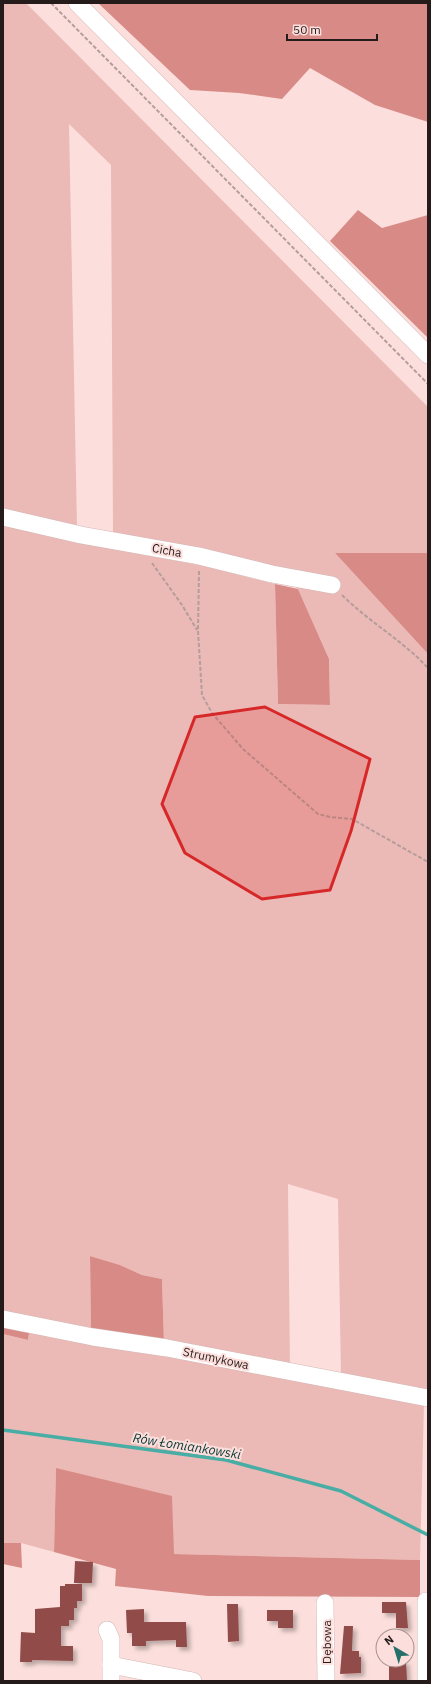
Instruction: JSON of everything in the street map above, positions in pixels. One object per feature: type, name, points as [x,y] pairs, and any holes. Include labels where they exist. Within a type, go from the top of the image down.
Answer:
[{"type":"street","points":[[77,3],[428,355]]},
{"type":"street","name":"Cicha","points":[[3,517],[81,535],[199,556],[272,574],[332,585]]},
{"type":"street","name":"Strumykowa","points":[[3,1318],[93,1337],[167,1348],[428,1398]]},
{"type":"street","points":[[426,1601],[426,1681]]},
{"type":"street","name":"Dębowa","points":[[325,1603],[326,1681]]},
{"type":"street","points":[[107,1630],[111,1639],[111,1673],[193,1681]]},
{"type":"path","points":[[51,3],[428,384]]},
{"type":"path","points":[[146,546],[153,565],[182,605],[198,632]]},
{"type":"path","points":[[199,556],[198,632],[202,695],[212,713],[243,749],[318,814],[330,817],[352,819],[428,862]]},
{"type":"path","points":[[332,585],[354,607],[384,629],[428,668]]},
{"type":"highlighted area","points":[[265,707],[370,759],[351,831],[330,890],[262,899],[185,853],[162,804],[195,717]]},
{"type":"shaded area","points":[[3,3],[26,3],[428,407],[428,553],[335,553],[428,654],[428,1394],[341,1378],[338,1199],[288,1184],[290,1369],[164,1344],[162,1279],[142,1275],[120,1265],[90,1256],[91,1331],[3,1314],[3,522],[75,542],[204,566],[275,584],[278,704],[330,705],[329,659],[298,589],[274,566],[113,535],[111,165],[69,124],[77,527],[3,508]]},
{"type":"shaded area","points":[[98,3],[428,3],[428,122],[375,105],[310,68],[282,99],[239,93],[190,90]]},
{"type":"shaded area","points":[[358,210],[382,228],[428,215],[428,338],[330,241]]},
{"type":"shaded area","points":[[335,553],[428,553],[428,654]]},
{"type":"shaded area","points":[[275,584],[298,589],[329,659],[330,705],[278,704]]},
{"type":"shaded area","points":[[90,1256],[120,1265],[142,1275],[162,1279],[164,1344],[91,1331]]},
{"type":"shaded area","points":[[3,1322],[30,1327],[28,1340],[3,1334]]},
{"type":"shaded area","points":[[30,1327],[424,1404],[420,1560],[174,1554],[56,1468],[54,1552],[21,1543],[3,1543],[3,1334],[28,1340]]},
{"type":"shaded area","points":[[56,1468],[172,1496],[174,1554],[420,1560],[420,1597],[208,1596],[115,1586],[116,1569],[54,1552]]},
{"type":"shaded area","points":[[3,1543],[21,1543],[22,1568],[3,1564]]},
{"type":"building","points":[[75,1561],[93,1562],[92,1583],[74,1583]]},
{"type":"building","points":[[65,1584],[82,1584],[82,1601],[77,1601],[77,1608],[74,1608],[74,1620],[69,1620],[69,1626],[61,1626],[61,1646],[73,1646],[73,1661],[32,1660],[32,1662],[20,1662],[21,1632],[35,1633],[35,1609],[60,1607],[60,1586],[65,1586]]},
{"type":"building","points":[[382,1602],[406,1602],[408,1628],[396,1628],[396,1613],[382,1613]]},
{"type":"building","points":[[227,1604],[238,1604],[239,1641],[228,1642]]},
{"type":"building","points":[[144,1609],[144,1622],[186,1622],[187,1647],[176,1647],[176,1640],[146,1641],[146,1646],[132,1646],[132,1633],[127,1633],[126,1610]]},
{"type":"building","points":[[267,1610],[293,1610],[293,1628],[278,1628],[278,1621],[267,1621]]},
{"type":"building","points":[[344,1626],[353,1626],[352,1651],[359,1651],[359,1657],[361,1657],[361,1673],[340,1674]]},
{"type":"building","points":[[389,1668],[406,1668],[407,1680],[389,1681]]},
{"type":"waterway","name":"Rów Łomiankowski","points":[[3,1430],[226,1460],[341,1491],[428,1535]]}]
